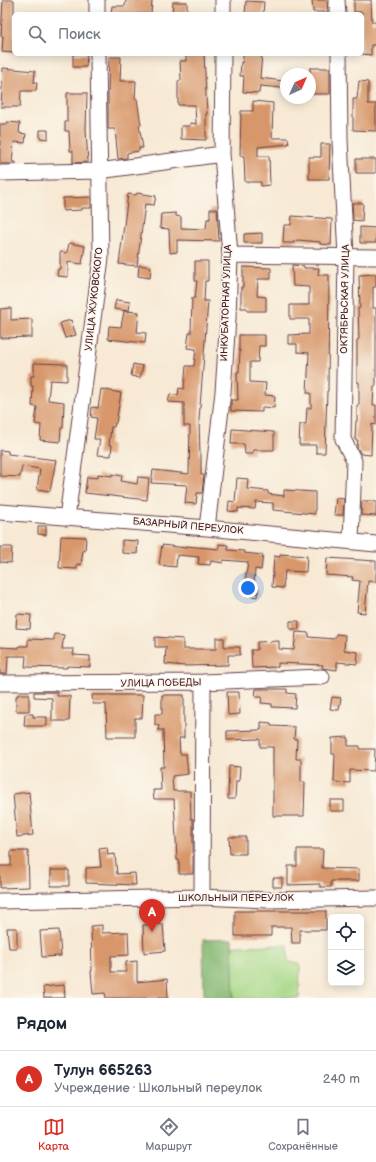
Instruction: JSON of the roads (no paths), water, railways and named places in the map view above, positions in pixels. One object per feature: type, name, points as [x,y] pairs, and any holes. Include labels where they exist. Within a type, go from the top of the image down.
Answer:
[{"type":"street","points":[[97,0],[97,12]]},
{"type":"street","points":[[223,0],[223,12]]},
{"type":"street","points":[[337,0],[338,12]]},
{"type":"street","name":"УЛИЦА ЖУКОВСКОГО","points":[[68,518],[101,258],[98,56]]},
{"type":"street","name":"ИНКУБАТОРНАЯ УЛИЦА","points":[[207,528],[223,392],[228,318],[230,255],[222,154],[222,56]]},
{"type":"street","name":"ОКТЯБРЬСКАЯ УЛИЦА","points":[[339,56],[340,140],[346,256],[343,439],[354,461],[351,541]]},
{"type":"street","points":[[0,173],[99,171],[222,154]]},
{"type":"street","points":[[230,255],[376,257]]},
{"type":"street","name":"БАЗАРНЫЙ ПЕРЕУЛОК","points":[[0,512],[68,518],[114,520],[376,544]]},
{"type":"street","name":"УЛИЦА ПОБЕДЫ","points":[[0,683],[203,682],[322,677]]},
{"type":"street","points":[[202,897],[203,682]]},
{"type":"street","name":"ШКОЛЬНЫЙ ПЕРЕУЛОК","points":[[0,901],[202,897],[268,900],[376,898]]},
{"type":"place","name":"Тулун 665263","points":[[152,932]]}]
